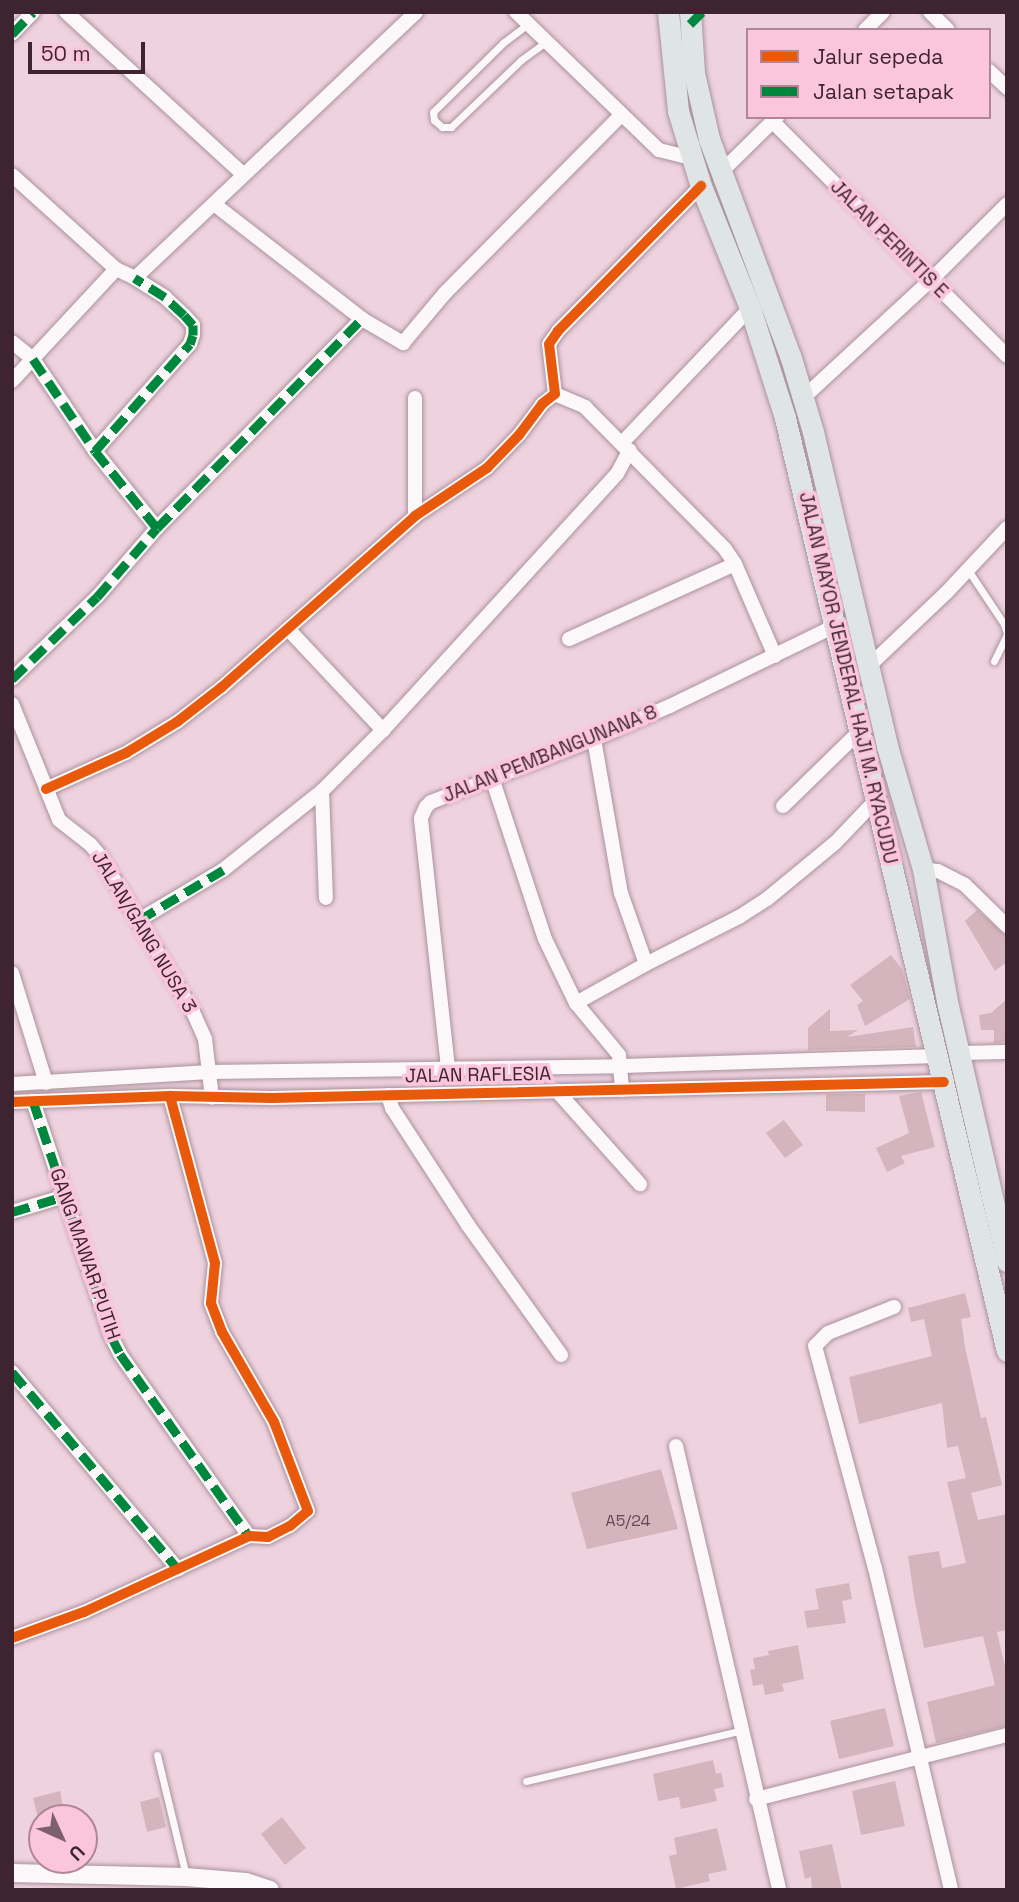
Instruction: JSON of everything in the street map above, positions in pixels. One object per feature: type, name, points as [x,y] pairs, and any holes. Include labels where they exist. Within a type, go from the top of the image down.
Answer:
[{"type":"main road","name":"JALAN MAYOR JENDERAL HAJI M. RYACUDU","points":[[668,12],[675,94],[691,158],[750,308],[785,418],[837,625],[862,672],[861,730],[1007,1351]]},
{"type":"main road","name":"JALAN MAYOR JENDERAL HAJI M. RYACUDU","points":[[694,16],[697,91],[720,173],[804,397],[862,672],[923,869],[962,1062],[1007,1261]]},
{"type":"main road","points":[[876,795],[878,779],[872,746],[878,741],[887,747]]},
{"type":"street","points":[[12,34],[33,12]]},
{"type":"street","points":[[66,12],[242,173]]},
{"type":"street","points":[[135,278],[214,204],[242,173],[416,12]]},
{"type":"street","points":[[516,12],[659,150],[691,158]]},
{"type":"street","points":[[867,28],[883,12]]},
{"type":"street","points":[[930,12],[946,28]]},
{"type":"street","points":[[991,73],[1007,88]]},
{"type":"street","points":[[214,204],[362,319],[403,343],[445,293],[621,115]]},
{"type":"street","points":[[720,173],[775,119]]},
{"type":"street","name":"JALAN PERINTIS E","points":[[775,119],[1007,356]]},
{"type":"street","points":[[12,175],[116,269],[165,297],[193,325],[190,344],[95,452]]},
{"type":"street","points":[[555,394],[548,344],[570,317],[701,186]]},
{"type":"street","points":[[804,397],[931,280],[1007,204]]},
{"type":"street","points":[[12,381],[116,269]]},
{"type":"street","points":[[139,920],[223,870],[322,791],[383,730],[617,474],[626,446],[750,308]]},
{"type":"street","points":[[12,679],[97,597],[157,528],[362,319]]},
{"type":"street","points":[[12,342],[33,359],[95,452],[157,528]]},
{"type":"street","points":[[555,394],[584,407],[626,446],[710,534],[735,564],[775,656]]},
{"type":"street","points":[[46,789],[126,753],[177,722],[222,688],[415,516],[487,468],[519,435],[542,404],[555,394]]},
{"type":"street","points":[[415,398],[415,516]]},
{"type":"street","points":[[862,672],[968,570],[1007,528]]},
{"type":"street","points":[[569,639],[735,564]]},
{"type":"street","name":"JALAN PEMBANGUNANA 8","points":[[448,1068],[421,818],[432,802],[594,739],[837,625]]},
{"type":"street","points":[[288,629],[383,730]]},
{"type":"street","name":"JALAN/GANG NUSA 3","points":[[12,705],[59,820],[90,844],[139,920],[197,1021],[205,1039],[212,1097]]},
{"type":"street","points":[[783,806],[861,730]]},
{"type":"street","points":[[594,739],[621,893],[646,964]]},
{"type":"street","points":[[492,778],[545,939],[576,1003],[609,1041],[622,1068],[622,1088]]},
{"type":"street","points":[[322,791],[326,898]]},
{"type":"street","points":[[576,1003],[739,917],[767,899],[835,843],[876,795]]},
{"type":"street","points":[[923,869],[938,871],[965,884],[1007,926]]},
{"type":"street","points":[[12,973],[46,1083]]},
{"type":"street","points":[[962,1062],[1007,1052]]},
{"type":"street","name":"JALAN RAFLESIA","points":[[12,1102],[33,1101],[81,1090],[210,1075],[448,1068],[941,1069]]},
{"type":"street","name":"JALAN RAFLESIA","points":[[12,1084],[46,1083],[81,1090],[170,1096],[388,1095],[622,1088],[941,1069]]},
{"type":"street","points":[[557,1091],[640,1184]]},
{"type":"street","points":[[388,1095],[392,1108],[468,1225],[561,1355]]},
{"type":"street","points":[[12,1638],[84,1612],[249,1536],[268,1537],[290,1527],[308,1511],[274,1422],[222,1332],[211,1303],[215,1263],[170,1096]]},
{"type":"street","name":"GANG MAWAR PUTIH","points":[[33,1101],[107,1325],[120,1354],[249,1536]]},
{"type":"street","points":[[12,1212],[65,1196]]},
{"type":"street","points":[[894,1307],[828,1333],[816,1346],[875,1568],[951,1890]]},
{"type":"street","points":[[12,1371],[178,1569]]},
{"type":"street","points":[[676,1446],[779,1890]]},
{"type":"street","points":[[756,1799],[1007,1735]]},
{"type":"street","points":[[12,1873],[186,1877],[246,1882],[270,1890]]},
{"type":"lane","points":[[528,24],[503,43],[433,112],[434,120],[442,127],[451,127],[521,60],[546,41]]},
{"type":"lane","points":[[968,570],[1004,624],[1007,633],[994,661]]},
{"type":"lane","points":[[526,1782],[740,1731]]},
{"type":"lane","points":[[156,1755],[186,1877]]},
{"type":"building","points":[[977,910],[1007,936],[1007,962],[995,971],[965,921]]},
{"type":"building","points":[[891,955],[902,969],[910,999],[865,1026],[857,1005],[863,1001],[850,985]]},
{"type":"building","points":[[1007,999],[1007,1042],[994,1043],[994,1030],[981,1030],[979,1015],[991,1013]]},
{"type":"building","points":[[830,1009],[830,1031],[858,1030],[847,1037],[913,1027],[916,1047],[808,1050],[808,1028]]},
{"type":"building","points":[[921,1092],[935,1147],[901,1156],[905,1163],[887,1172],[876,1148],[909,1133],[899,1096]]},
{"type":"building","points":[[826,1094],[865,1094],[865,1112],[826,1111]]},
{"type":"building","points":[[784,1120],[803,1145],[785,1158],[766,1133]]},
{"type":"building","points":[[965,1293],[971,1317],[961,1319],[965,1347],[981,1418],[986,1417],[1002,1485],[971,1493],[978,1520],[1007,1514],[1007,1630],[997,1632],[1007,1675],[1007,1726],[936,1743],[927,1702],[995,1685],[983,1636],[924,1648],[908,1556],[939,1551],[942,1568],[966,1563],[947,1482],[966,1478],[958,1446],[947,1448],[942,1403],[859,1424],[849,1377],[932,1356],[924,1319],[911,1322],[908,1308]]},
{"type":"building","points":[[661,1469],[678,1529],[587,1549],[571,1493]]},
{"type":"building","points":[[849,1583],[852,1599],[842,1601],[846,1623],[807,1628],[804,1611],[819,1609],[815,1589]]},
{"type":"building","points":[[798,1645],[804,1679],[782,1684],[784,1691],[765,1695],[763,1684],[753,1686],[750,1670],[755,1669],[753,1658],[769,1655],[768,1651]]},
{"type":"building","points":[[885,1708],[894,1746],[839,1759],[830,1721]]},
{"type":"building","points":[[713,1760],[716,1774],[721,1772],[724,1787],[714,1789],[717,1801],[681,1809],[679,1797],[658,1801],[653,1774]]},
{"type":"building","points":[[895,1781],[905,1826],[861,1835],[852,1791]]},
{"type":"building","points":[[60,1791],[62,1804],[34,1804],[33,1798]]},
{"type":"building","points":[[159,1797],[166,1827],[147,1832],[140,1802]]},
{"type":"building","points":[[282,1817],[306,1848],[285,1865],[261,1834]]},
{"type":"building","points":[[717,1828],[727,1870],[708,1874],[710,1881],[676,1889],[669,1856],[677,1854],[674,1838]]},
{"type":"building","points":[[832,1844],[842,1890],[812,1890],[811,1877],[805,1879],[799,1851]]},
{"type":"marked path","points":[[12,34],[33,12]]},
{"type":"marked path","points":[[690,24],[702,12]]},
{"type":"marked path","points":[[95,451],[190,344],[193,335],[193,325],[184,315],[165,297],[135,278]]},
{"type":"marked path","points":[[33,359],[95,451],[157,528],[362,319]]},
{"type":"marked path","points":[[12,679],[97,597],[157,528]]},
{"type":"marked path","points":[[139,920],[223,870]]},
{"type":"marked path","points":[[33,1101],[111,1336],[120,1354],[249,1536]]},
{"type":"marked path","points":[[12,1212],[65,1196]]},
{"type":"marked path","points":[[12,1372],[178,1569]]},
{"type":"cycle path","points":[[46,789],[126,753],[177,722],[222,687],[415,516],[487,468],[519,435],[542,404],[555,394],[549,344],[558,331],[701,186]]},
{"type":"cycle path","points":[[12,1102],[170,1096],[272,1098],[944,1082]]},
{"type":"cycle path","points":[[12,1638],[84,1612],[249,1536],[268,1537],[290,1526],[308,1511],[274,1422],[222,1332],[211,1303],[215,1263],[170,1096]]}]
